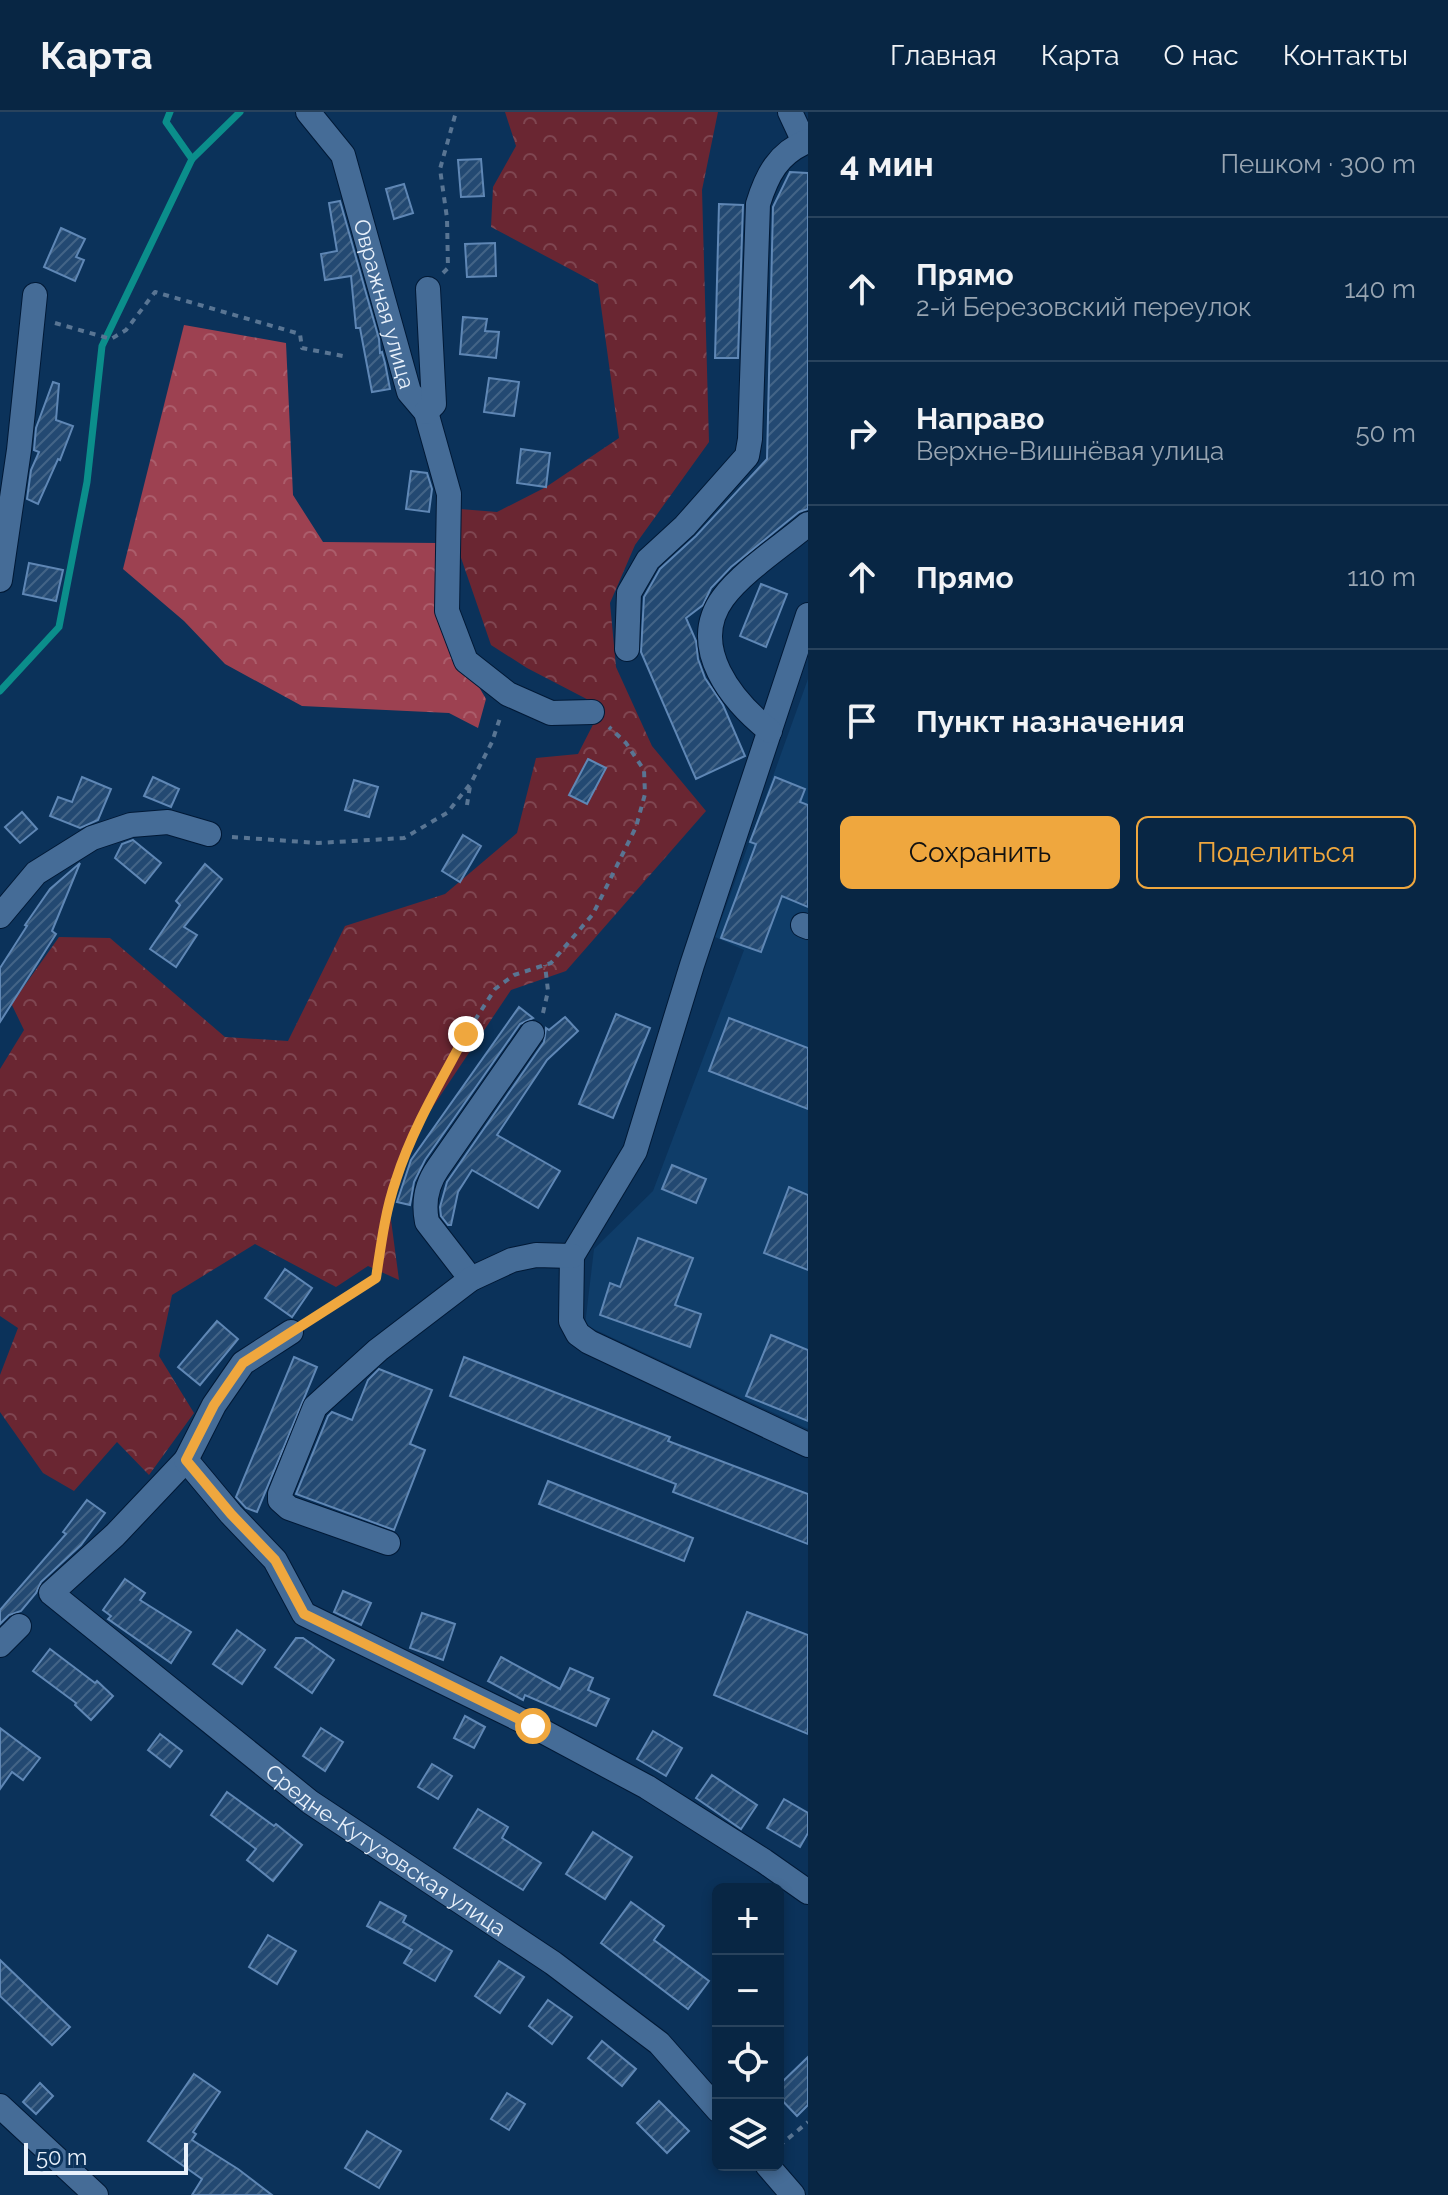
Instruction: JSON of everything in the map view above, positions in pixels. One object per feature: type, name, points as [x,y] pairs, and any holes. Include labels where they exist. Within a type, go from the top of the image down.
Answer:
[{"type":"street","name":"Овражная улица","points":[[308,112],[343,155],[409,392],[426,412],[449,494],[447,611],[466,661],[508,694],[551,713],[592,712]]},
{"type":"street","points":[[627,649],[629,593],[648,560],[685,526],[747,456],[758,204],[771,170],[783,155],[806,141],[790,112]]},
{"type":"street","points":[[426,412],[434,404],[428,289]]},
{"type":"street","points":[[0,580],[19,450],[34,306]]},
{"type":"street","points":[[770,731],[749,715],[730,693],[713,659],[710,638],[721,600],[808,524]]},
{"type":"street","points":[[808,615],[692,965],[635,1151],[572,1256],[571,1321],[578,1334],[589,1342],[808,1445]]},
{"type":"street","points":[[0,916],[36,873],[92,838],[131,825],[168,822],[209,834]]},
{"type":"street","points":[[471,1279],[427,1222],[424,1211],[427,1188],[532,1033]]},
{"type":"street","points":[[388,1543],[284,1505],[280,1494],[315,1407],[378,1350],[471,1279],[512,1260],[536,1255],[572,1256]]},
{"type":"street","points":[[291,1332],[243,1363],[214,1405],[186,1460],[275,1560],[304,1614],[533,1726],[647,1787],[808,1892]]},
{"type":"street","name":"Средне-Кутузовская улица","points":[[186,1460],[115,1535],[51,1593],[310,1802],[553,1963],[659,2043],[712,2103]]},
{"type":"street","points":[[0,1645],[19,1626]]},
{"type":"street","points":[[0,2106],[96,2195]]},
{"type":"street","points":[[772,2171],[793,2195]]},
{"type":"path","points":[[428,289],[448,268],[447,218],[440,169],[456,112]]},
{"type":"path","points":[[34,306],[111,339],[126,330],[155,292],[300,334],[302,348],[343,356]]},
{"type":"path","points":[[209,834],[318,843],[404,838],[447,813],[471,783],[492,742],[508,694]]},
{"type":"path","points":[[291,1332],[376,1278],[384,1223],[396,1178],[423,1114],[466,1034],[495,989],[514,975],[551,963],[593,914],[636,827],[645,794],[644,770],[626,743],[592,712]]},
{"type":"path","points":[[467,805],[471,783]]},
{"type":"path","points":[[532,1033],[545,1009],[548,991],[545,965]]},
{"type":"path","points":[[784,2142],[808,2122]]},
{"type":"shaded area","points":[[808,679],[808,1429],[585,1325],[594,1249],[653,1191],[744,950],[715,937]]},
{"type":"green space","points":[[505,112],[718,112],[702,190],[709,442],[635,545],[610,603],[616,667],[652,746],[706,811],[566,971],[511,990],[422,1123],[389,1205],[399,1280],[368,1266],[336,1287],[255,1244],[172,1295],[159,1356],[194,1413],[149,1475],[117,1442],[74,1491],[43,1473],[0,1412],[0,1375],[18,1328],[0,1316],[0,1069],[24,1030],[10,1001],[13,1002],[59,937],[110,938],[225,1037],[288,1041],[345,926],[445,894],[517,833],[536,758],[578,754],[602,707],[527,668],[491,645],[459,552],[460,509],[497,512],[546,487],[619,438],[598,284],[491,227],[493,187],[516,146]]},
{"type":"green space","points":[[184,325],[286,343],[293,495],[323,542],[437,543],[450,637],[486,699],[478,728],[449,713],[302,706],[225,664],[184,621],[123,569]]},
{"type":"building","points":[[481,159],[484,196],[461,197],[458,160]]},
{"type":"building","points":[[790,172],[808,173],[808,509],[799,512],[731,567],[711,588],[703,605],[686,618],[696,641],[705,678],[723,705],[745,756],[696,779],[641,652],[644,597],[660,569],[696,536],[767,459],[773,207]]},
{"type":"building","points":[[404,184],[413,213],[394,219],[386,189]]},
{"type":"building","points":[[340,201],[390,389],[372,392],[360,328],[356,328],[351,276],[325,280],[321,254],[337,251],[329,203]]},
{"type":"building","points":[[719,204],[743,205],[738,358],[715,358]]},
{"type":"building","points":[[61,228],[85,239],[76,257],[84,260],[75,281],[44,267]]},
{"type":"building","points":[[495,243],[496,276],[467,277],[465,244]]},
{"type":"building","points":[[463,317],[487,319],[485,331],[499,332],[496,358],[460,354]]},
{"type":"building","points":[[489,378],[519,382],[514,416],[484,412]]},
{"type":"building","points":[[53,382],[59,384],[56,420],[73,426],[38,504],[27,499],[31,470],[39,452],[34,450],[36,428]]},
{"type":"building","points":[[521,449],[550,453],[546,487],[517,483]]},
{"type":"building","points":[[411,471],[427,473],[432,489],[429,512],[406,509]]},
{"type":"building","points":[[29,563],[63,570],[56,601],[23,594]]},
{"type":"building","points":[[761,584],[787,594],[766,647],[740,636]]},
{"type":"building","points":[[588,759],[606,768],[587,804],[569,795]]},
{"type":"building","points":[[82,777],[111,789],[98,820],[80,828],[50,816],[58,797],[72,802]]},
{"type":"building","points":[[153,777],[179,789],[171,807],[144,796]]},
{"type":"building","points":[[775,777],[805,789],[800,802],[808,805],[808,907],[782,896],[761,952],[721,938],[756,844],[750,842]]},
{"type":"building","points":[[354,780],[378,787],[369,817],[345,810]]},
{"type":"building","points":[[22,812],[37,829],[20,843],[5,827]]},
{"type":"building","points":[[463,835],[481,846],[460,882],[442,871]]},
{"type":"building","points":[[133,840],[161,863],[145,883],[115,858],[122,844]]},
{"type":"building","points":[[80,863],[52,931],[56,934],[0,1022],[0,968],[50,889]]},
{"type":"building","points":[[205,864],[222,879],[184,927],[197,935],[176,967],[150,949],[180,905],[176,901]]},
{"type":"building","points":[[519,1007],[533,1018],[520,1024],[425,1160],[414,1182],[410,1205],[397,1202],[411,1160]]},
{"type":"building","points":[[616,1014],[650,1028],[613,1118],[579,1104]]},
{"type":"building","points":[[565,1017],[578,1031],[547,1060],[497,1135],[560,1171],[538,1208],[472,1170],[458,1192],[451,1225],[448,1225],[441,1216],[440,1207],[447,1182],[544,1042],[546,1028],[549,1030]]},
{"type":"building","points":[[729,1018],[808,1048],[808,1109],[709,1071]]},
{"type":"building","points":[[672,1165],[706,1179],[696,1203],[662,1189]]},
{"type":"building","points":[[789,1187],[808,1195],[808,1270],[764,1253]]},
{"type":"building","points":[[638,1238],[693,1258],[675,1305],[701,1314],[690,1347],[600,1315],[610,1283],[620,1287]]},
{"type":"building","points":[[285,1269],[312,1288],[292,1317],[265,1298]]},
{"type":"building","points":[[217,1321],[238,1339],[200,1385],[178,1367]]},
{"type":"building","points":[[771,1335],[808,1350],[808,1421],[746,1396]]},
{"type":"building","points":[[294,1357],[317,1367],[257,1512],[246,1508],[236,1497]]},
{"type":"building","points":[[464,1357],[670,1437],[668,1441],[808,1494],[808,1544],[673,1492],[676,1484],[450,1396]]},
{"type":"building","points":[[379,1369],[432,1390],[410,1444],[425,1450],[394,1530],[296,1494],[328,1416],[332,1412],[352,1420],[368,1380]]},
{"type":"building","points":[[548,1481],[693,1538],[684,1561],[539,1504]]},
{"type":"building","points":[[87,1500],[105,1513],[81,1545],[41,1582],[21,1611],[9,1615],[0,1624],[0,1610],[66,1534],[63,1532]]},
{"type":"building","points":[[125,1579],[145,1593],[140,1600],[191,1632],[171,1663],[108,1619],[111,1616],[103,1610]]},
{"type":"building","points":[[343,1591],[371,1603],[361,1625],[334,1612]]},
{"type":"building","points":[[747,1612],[808,1635],[808,1734],[714,1695]]},
{"type":"building","points":[[422,1613],[455,1624],[443,1660],[410,1648]]},
{"type":"building","points":[[237,1630],[265,1650],[242,1684],[213,1664]]},
{"type":"building","points":[[296,1638],[303,1638],[334,1660],[312,1693],[275,1667]]},
{"type":"building","points":[[50,1649],[95,1683],[97,1681],[113,1696],[91,1720],[76,1703],[33,1671]]},
{"type":"building","points":[[501,1657],[560,1689],[570,1668],[593,1678],[588,1690],[609,1699],[596,1726],[525,1695],[523,1700],[488,1681]]},
{"type":"building","points":[[465,1716],[485,1727],[474,1748],[454,1738]]},
{"type":"building","points":[[0,1728],[40,1758],[23,1780],[12,1772],[0,1789]]},
{"type":"building","points":[[321,1728],[343,1742],[325,1771],[303,1756]]},
{"type":"building","points":[[653,1731],[682,1748],[666,1776],[637,1759]]},
{"type":"building","points":[[160,1734],[182,1751],[170,1767],[148,1750]]},
{"type":"building","points":[[432,1764],[452,1776],[438,1799],[418,1787]]},
{"type":"building","points":[[712,1775],[757,1805],[741,1829],[696,1798]]},
{"type":"building","points":[[227,1792],[302,1845],[273,1881],[247,1860],[256,1849],[211,1815]]},
{"type":"building","points":[[784,1799],[808,1813],[808,1833],[800,1847],[767,1828]]},
{"type":"building","points":[[478,1809],[508,1827],[502,1838],[541,1863],[523,1890],[454,1848]]},
{"type":"building","points":[[593,1832],[632,1857],[605,1899],[566,1874]]},
{"type":"building","points":[[380,1902],[406,1916],[403,1922],[452,1951],[435,1981],[404,1963],[412,1950],[367,1926]]},
{"type":"building","points":[[631,1902],[664,1926],[654,1940],[709,1981],[688,2009],[601,1943]]},
{"type":"building","points":[[268,1935],[296,1951],[277,1984],[249,1967]]},
{"type":"building","points":[[0,1960],[70,2027],[52,2045],[0,1996]]},
{"type":"building","points":[[499,1961],[524,1977],[500,2013],[475,1996]]},
{"type":"building","points":[[548,2000],[572,2017],[552,2044],[529,2026]]},
{"type":"building","points":[[602,2041],[636,2069],[622,2086],[588,2058]]},
{"type":"building","points":[[808,2057],[808,2105],[797,2116],[784,2102],[784,2080]]},
{"type":"building","points":[[194,2074],[220,2092],[193,2132],[196,2134],[192,2140],[272,2195],[192,2195],[202,2179],[148,2141]]},
{"type":"building","points":[[40,2083],[53,2096],[36,2114],[23,2102]]},
{"type":"building","points":[[507,2093],[525,2104],[509,2130],[491,2119]]},
{"type":"building","points":[[659,2101],[689,2131],[667,2153],[637,2123]]},
{"type":"building","points":[[367,2131],[401,2151],[379,2188],[345,2168]]},
{"type":"waterway","points":[[0,691],[59,627],[87,482],[102,346],[192,159],[166,122],[170,112]]},
{"type":"waterway","points":[[192,159],[240,112]]},
{"type":"route","points":[[466,1034],[423,1114],[396,1178],[384,1223],[376,1278],[243,1363],[214,1405],[186,1460],[275,1560],[304,1614],[533,1726]]}]
